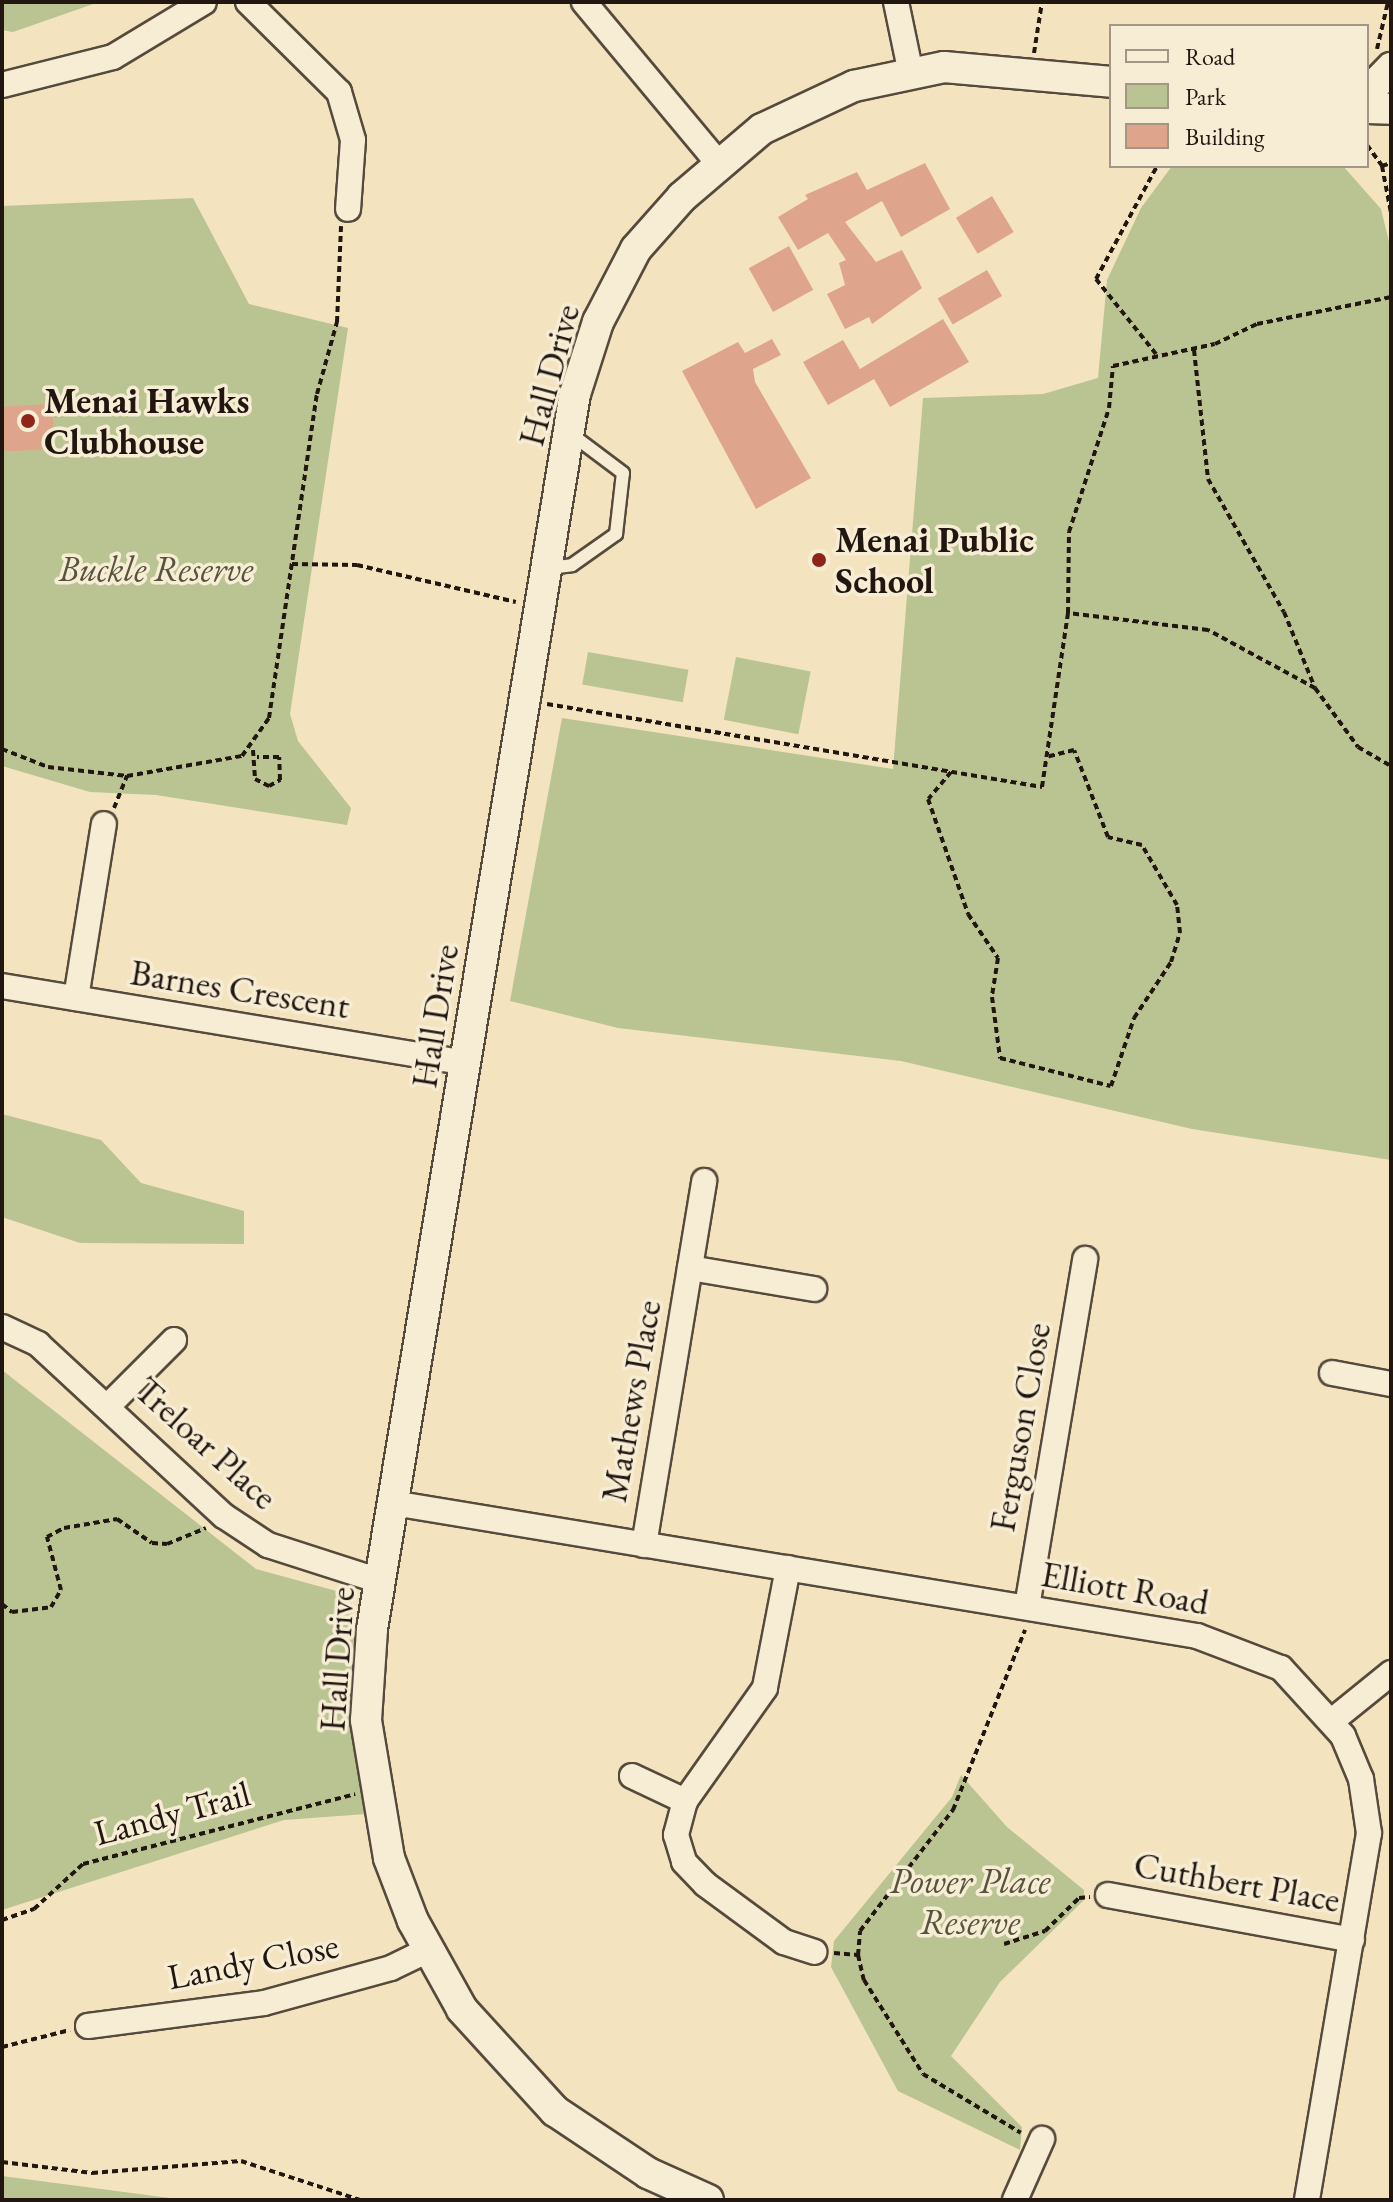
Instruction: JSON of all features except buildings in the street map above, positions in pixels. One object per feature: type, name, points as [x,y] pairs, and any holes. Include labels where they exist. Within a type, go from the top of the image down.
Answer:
[{"type":"street","points":[[2,85],[113,57],[204,2]]},
{"type":"street","points":[[248,2],[339,92],[353,140],[348,209]]},
{"type":"street","points":[[584,2],[718,163]]},
{"type":"street","points":[[896,2],[911,74]]},
{"type":"street","points":[[1369,89],[1383,63]]},
{"type":"street","name":"Hall Drive","points":[[708,2200],[648,2173],[555,2111],[462,2009],[428,1950],[400,1890],[373,1789],[366,1685],[380,1581],[569,432],[585,356],[613,288],[657,222],[718,163],[806,106],[911,74],[978,65],[1109,82]]},
{"type":"street","points":[[1369,108],[1391,109]]},
{"type":"street","points":[[76,998],[104,824]]},
{"type":"street","name":"Barnes Crescent","points":[[2,986],[466,1063]]},
{"type":"street","name":"Mathews Place","points":[[644,1545],[704,1181]]},
{"type":"street","name":"Ferguson Close","points":[[1030,1608],[1085,1259]]},
{"type":"street","name":"Mathews Place","points":[[690,1268],[814,1289]]},
{"type":"street","name":"Treloar Place","points":[[2,1327],[38,1344],[109,1405],[224,1516],[268,1545],[380,1581]]},
{"type":"street","points":[[109,1405],[174,1340]]},
{"type":"street","points":[[1332,1373],[1391,1384]]},
{"type":"street","name":"Elliott Road","points":[[393,1503],[1030,1608],[1240,1647],[1281,1668],[1333,1720],[1361,1779],[1369,1833],[1307,2200]]},
{"type":"street","points":[[788,1568],[765,1688],[685,1801],[676,1835],[693,1874],[784,1942],[814,1952]]},
{"type":"street","points":[[1333,1720],[1391,1673]]},
{"type":"street","points":[[632,1776],[685,1801]]},
{"type":"street","name":"Cuthbert Place","points":[[1108,1895],[1352,1940]]},
{"type":"street","name":"Landy Close","points":[[88,2026],[264,2003],[391,1968],[428,1950]]},
{"type":"street","points":[[1015,2200],[1042,2139]]},
{"type":"lane","points":[[547,568],[572,565],[609,545],[624,481],[616,464],[569,432]]},
{"type":"path","points":[[1031,71],[1042,2]]},
{"type":"path","points":[[1383,63],[1388,2]]},
{"type":"path","points":[[1369,148],[1382,166],[1391,213]]},
{"type":"path","points":[[1382,166],[1391,163]]},
{"type":"path","points":[[1156,168],[1096,279],[1156,354]]},
{"type":"path","points":[[2,749],[48,767],[127,776],[209,765],[253,750],[269,718],[317,394],[337,322],[339,232],[348,209]]},
{"type":"path","points":[[525,701],[1042,787],[1068,613],[1069,532],[1109,408],[1113,366],[1156,354],[1194,350],[1257,324],[1391,297]]},
{"type":"path","points":[[1194,350],[1208,479],[1284,612],[1315,688],[1358,747],[1391,766]]},
{"type":"path","points":[[292,564],[357,565],[541,606]]},
{"type":"path","points":[[1068,613],[1208,630],[1315,688]]},
{"type":"path","points":[[253,750],[257,757]]},
{"type":"path","points":[[951,772],[928,799],[968,914],[998,958],[992,997],[1000,1058],[1111,1086],[1134,1018],[1171,962],[1180,933],[1177,905],[1142,845],[1108,837],[1074,750],[1046,757]]},
{"type":"path","points":[[257,757],[279,757],[280,780],[257,782],[251,768],[257,757]]},
{"type":"path","points":[[104,824],[127,776]]},
{"type":"path","points":[[2,1604],[12,1612],[51,1607],[61,1590],[47,1537],[64,1528],[117,1519],[152,1543],[167,1544],[224,1516]]},
{"type":"path","points":[[1017,2131],[923,2074],[864,1980],[858,1955],[860,1931],[953,1810],[1030,1608]]},
{"type":"path","name":"Landy Trail","points":[[2,1920],[34,1909],[83,1864],[373,1789]]},
{"type":"path","points":[[1004,1944],[1045,1931],[1079,1898],[1108,1895]]},
{"type":"path","points":[[814,1952],[858,1955]]},
{"type":"path","points":[[2,2047],[88,2026]]},
{"type":"path","points":[[2,2162],[92,2173],[241,2161],[360,2200]]},
{"type":"green space","points":[[2,2],[99,2],[13,32],[2,30]]},
{"type":"green space","points":[[1171,168],[1345,168],[1381,209],[1391,250],[1391,1160],[1192,1129],[901,1061],[618,1028],[510,1001],[562,718],[893,769],[923,398],[1043,394],[1098,378],[1107,280],[1141,208]]},
{"type":"green space","name":"Buckle Reserve","points":[[193,198],[249,304],[348,328],[290,714],[298,741],[351,808],[347,825],[156,795],[90,792],[2,766],[2,206]]},
{"type":"green space","points":[[588,652],[688,670],[683,702],[582,684]]},
{"type":"green space","points":[[736,657],[811,672],[798,734],[724,720]]},
{"type":"green space","points":[[2,1114],[101,1140],[141,1183],[244,1211],[244,1244],[80,1243],[2,1217]]},
{"type":"green space","points":[[2,1370],[256,1569],[351,1595],[366,1814],[284,1820],[2,1910]]},
{"type":"green space","name":"Power Place Reserve","points":[[961,1775],[1007,1827],[1084,1890],[1084,1900],[1000,1982],[951,2056],[1022,2127],[1020,2150],[898,2091],[831,1967],[834,1941],[952,1797]]},
{"type":"green space","points":[[2,2176],[185,2200],[2,2200]]},
{"type":"place","name":"Menai Hawks Clubhouse","points":[[28,421]]},
{"type":"place","name":"Menai Public School","points":[[819,560]]}]
